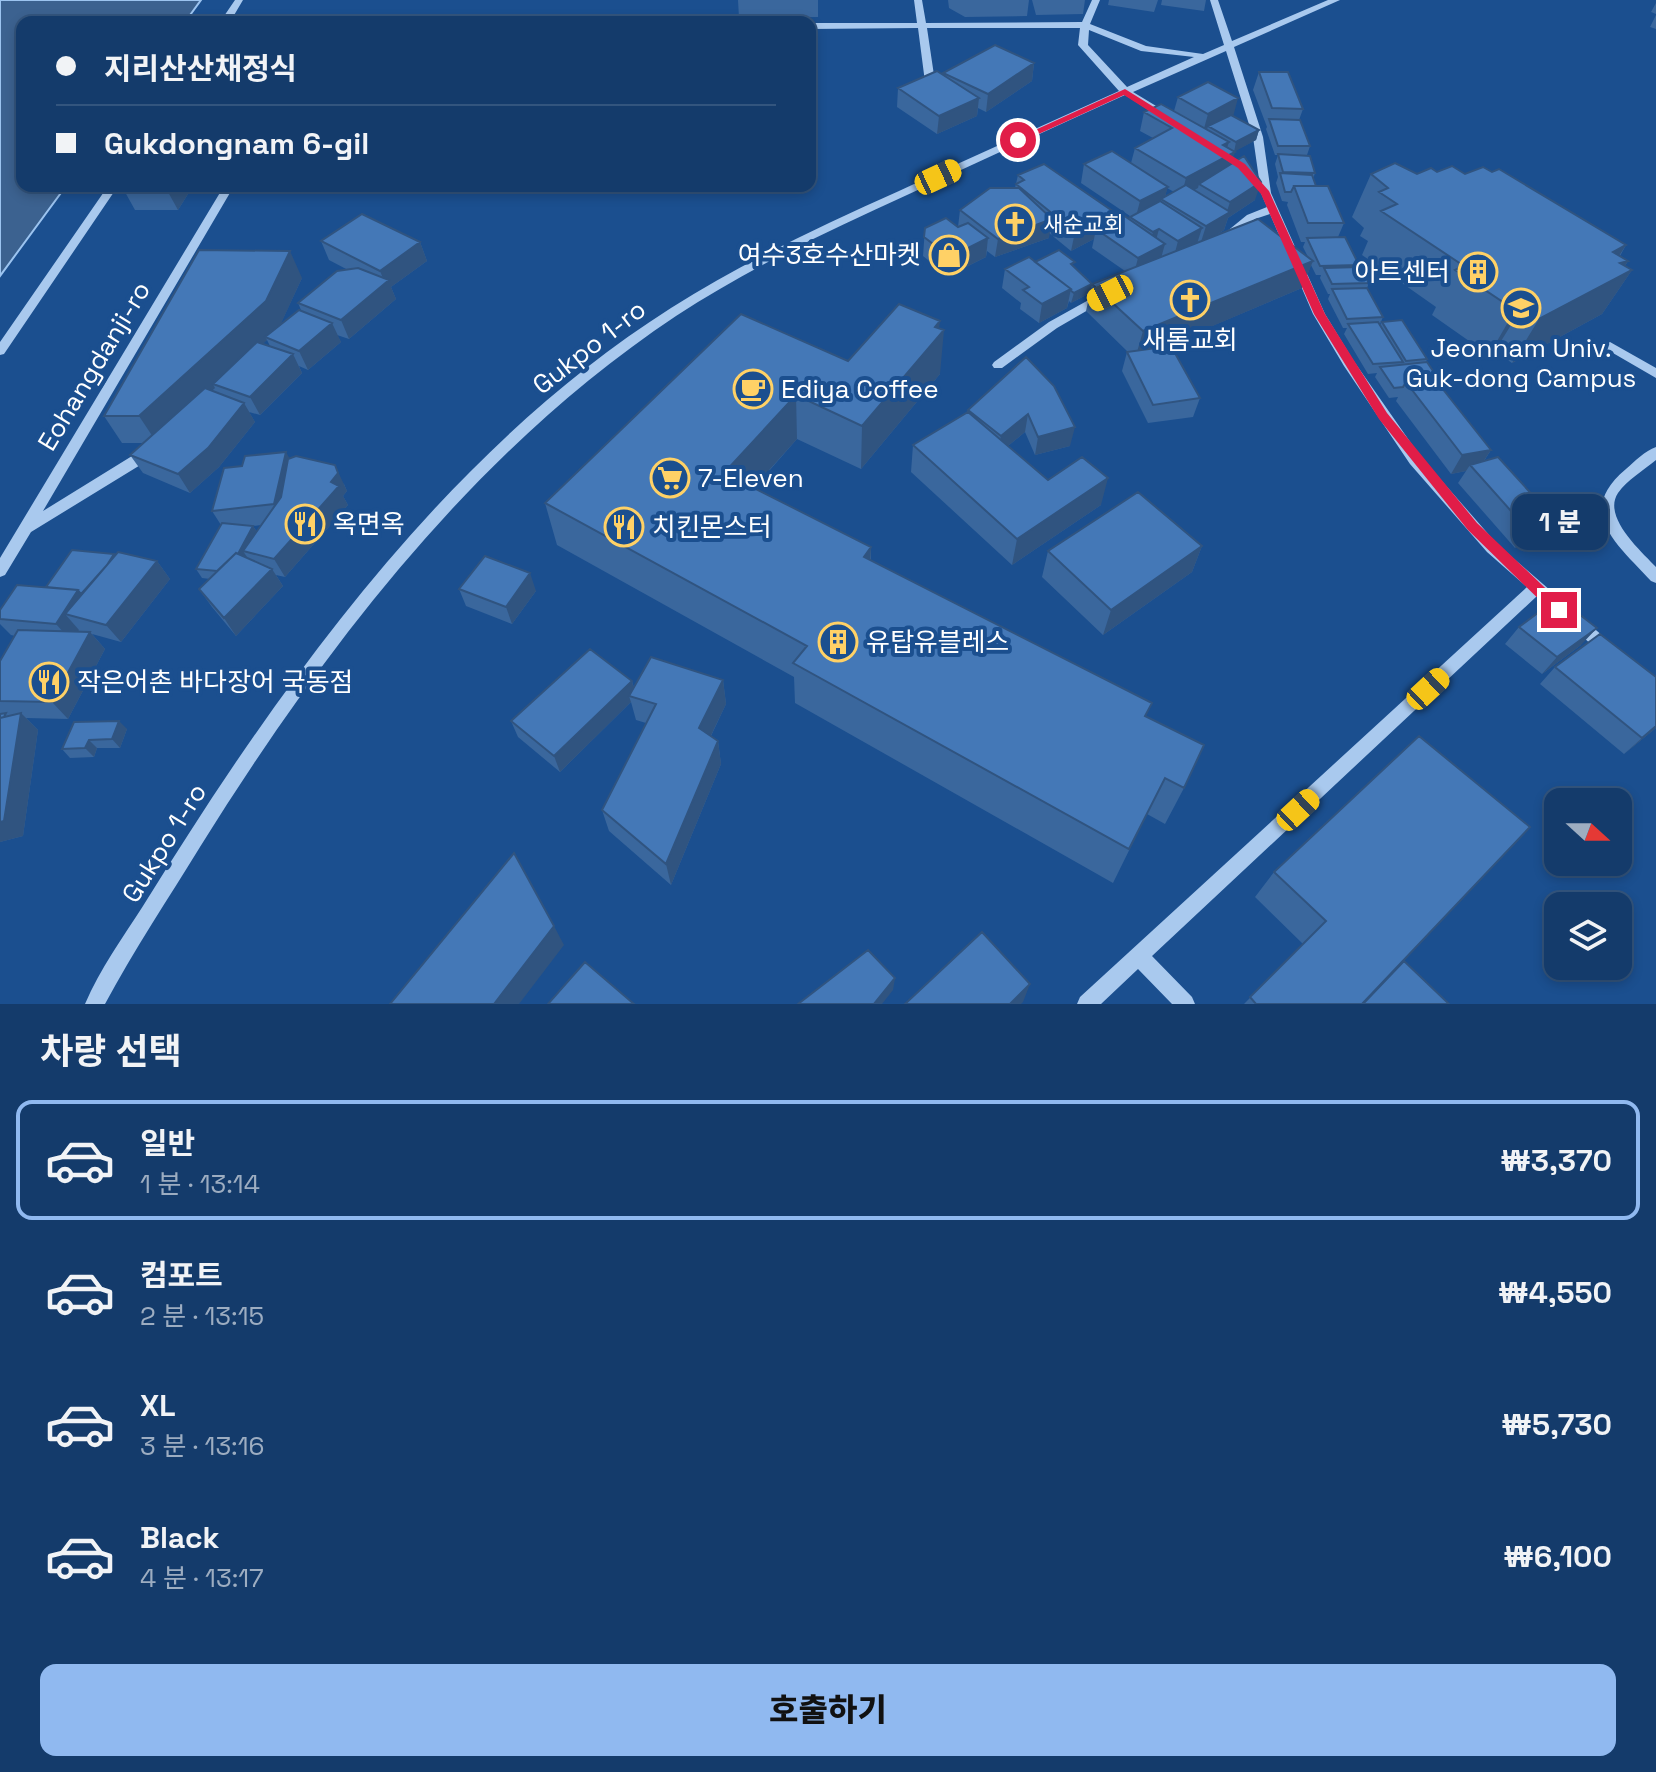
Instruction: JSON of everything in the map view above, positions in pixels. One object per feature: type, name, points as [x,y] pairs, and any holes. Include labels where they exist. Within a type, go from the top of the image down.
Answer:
[{"type":"street","points":[[918,0],[930,82]]},
{"type":"street","points":[[1096,0],[1085,25],[1083,45],[1125,91],[1174,122]]},
{"type":"street","points":[[1214,0],[1258,137],[1266,193],[1319,314],[1383,416],[1453,505],[1535,589],[1620,660]]},
{"type":"street","name":"Gukpo 1-ro","points":[[95,1004],[219,798],[309,673],[394,566],[488,461],[578,382],[636,337],[706,291],[804,238],[1203,55],[1336,0]]},
{"type":"street","points":[[816,26],[1085,25],[1144,49],[1203,55]]},
{"type":"street","points":[[1248,172],[1266,193]]},
{"type":"street","points":[[0,351],[109,192]]},
{"type":"street","name":"Eohangdanji-ro","points":[[0,571],[225,192]]},
{"type":"street","points":[[1219,241],[1251,217],[1273,209]]},
{"type":"street","points":[[998,365],[1053,325],[1110,293]]},
{"type":"street","points":[[1610,346],[1656,373]]},
{"type":"street","points":[[25,528],[166,438]]},
{"type":"street","points":[[1656,452],[1614,488],[1607,502],[1611,521],[1656,577]]},
{"type":"street","points":[[1087,1004],[1535,589]]},
{"type":"street","points":[[1140,957],[1185,1004]]},
{"type":"water","points":[[0,0],[201,0],[189,16],[16,16],[16,192],[62,192],[0,276]]},
{"type":"building","points":[[995,45],[1034,63],[988,94],[943,73]]},
{"type":"building","points":[[937,71],[979,98],[939,116],[898,88]]},
{"type":"building","points":[[1259,72],[1288,72],[1303,109],[1272,108]]},
{"type":"building","points":[[1208,82],[1238,98],[1208,114],[1178,97]]},
{"type":"building","points":[[1161,104],[1229,142],[1223,145],[1235,152],[1186,178],[1135,148],[1172,128],[1144,112]]},
{"type":"building","points":[[1231,115],[1259,130],[1236,142],[1208,126]]},
{"type":"building","points":[[1269,119],[1300,120],[1310,146],[1278,146]]},
{"type":"building","points":[[1112,151],[1168,187],[1140,201],[1084,164]]},
{"type":"building","points":[[1278,154],[1310,156],[1315,173],[1283,172]]},
{"type":"building","points":[[1244,156],[1261,182],[1230,202],[1199,184]]},
{"type":"building","points":[[1395,163],[1417,174],[1431,168],[1437,172],[1452,166],[1465,174],[1483,167],[1492,172],[1499,169],[1626,245],[1613,252],[1628,261],[1620,263],[1632,270],[1539,319],[1522,307],[1515,310],[1455,270],[1464,266],[1381,211],[1397,204],[1379,192],[1388,188],[1371,174]]},
{"type":"building","points":[[1044,164],[1114,212],[1075,232],[1016,184],[1024,180],[1018,175]]},
{"type":"building","points":[[1280,173],[1312,175],[1316,186],[1294,186],[1291,192],[1285,192]]},
{"type":"building","points":[[1186,185],[1230,212],[1206,226],[1161,199]]},
{"type":"building","points":[[1294,186],[1328,186],[1344,223],[1308,223]]},
{"type":"building","points":[[990,188],[1019,188],[1052,219],[998,239],[960,210]]},
{"type":"building","points":[[1160,201],[1202,228],[1178,241],[1159,229],[1153,232],[1130,217]]},
{"type":"building","points":[[362,214],[420,242],[380,271],[321,241]]},
{"type":"building","points":[[1123,215],[1165,244],[1138,258],[1096,229]]},
{"type":"building","points":[[946,218],[958,227],[968,223],[988,238],[950,257],[924,237],[925,228]]},
{"type":"building","points":[[1258,219],[1313,261],[1143,331],[1092,284]]},
{"type":"building","points":[[1345,237],[1359,265],[1320,266],[1307,238]]},
{"type":"building","points":[[199,250],[290,251],[266,301],[139,416],[104,416]]},
{"type":"building","points":[[1059,250],[1075,262],[1071,264],[1092,284],[1074,293],[1035,262]]},
{"type":"building","points":[[1029,257],[1071,289],[1042,304],[1023,290],[1029,287],[1005,269]]},
{"type":"building","points":[[1360,267],[1369,283],[1332,284],[1324,268]]},
{"type":"building","points":[[358,268],[389,280],[341,320],[298,303],[337,271]]},
{"type":"building","points":[[1367,288],[1383,317],[1347,319],[1332,289]]},
{"type":"building","name":"유탑유블레스","points":[[899,304],[940,321],[935,327],[944,330],[862,426],[796,395],[724,473],[871,547],[864,557],[1152,703],[1145,716],[1204,745],[1184,788],[1165,778],[1129,849],[793,663],[807,646],[545,503],[741,314],[848,361]]},
{"type":"building","points":[[299,310],[332,323],[299,351],[265,337]]},
{"type":"building","points":[[1402,320],[1427,359],[1406,361],[1382,322]]},
{"type":"building","points":[[1378,322],[1403,362],[1373,364],[1348,324]]},
{"type":"building","points":[[257,342],[293,354],[250,397],[213,384]]},
{"type":"building","points":[[1171,346],[1200,398],[1153,405],[1127,352]]},
{"type":"building","points":[[1026,357],[1054,386],[1075,427],[1038,437],[1028,414],[1001,436],[968,410]]},
{"type":"building","points":[[1427,362],[1441,383],[1434,378],[1406,382],[1403,387],[1394,388],[1380,367]]},
{"type":"building","points":[[1434,378],[1491,450],[1462,455],[1406,382]]},
{"type":"building","points":[[205,388],[244,403],[208,448],[178,474],[130,455]]},
{"type":"building","points":[[968,412],[1048,480],[1082,457],[1108,478],[1017,539],[913,445]]},
{"type":"building","points":[[286,452],[274,504],[212,511],[224,468],[242,466],[245,456]]},
{"type":"building","points":[[296,456],[335,465],[338,473],[331,482],[339,486],[274,559],[243,551],[281,497],[288,459]]},
{"type":"building","points":[[1498,457],[1557,522],[1528,530],[1470,465]]},
{"type":"building","points":[[1138,492],[1202,546],[1111,610],[1048,551]]},
{"type":"building","points":[[222,523],[253,526],[238,554],[217,571],[196,569]]},
{"type":"building","points":[[72,550],[114,554],[82,593],[46,587]]},
{"type":"building","points":[[118,552],[157,561],[106,625],[65,614]]},
{"type":"building","points":[[236,553],[272,569],[224,618],[199,589]]},
{"type":"building","points":[[485,556],[530,573],[506,607],[459,589]]},
{"type":"building","points":[[17,585],[78,590],[56,624],[0,619],[0,610]]},
{"type":"building","points":[[1558,598],[1597,628],[1557,657],[1519,627]]},
{"type":"building","points":[[18,630],[90,632],[52,702],[0,701],[0,661]]},
{"type":"building","points":[[1600,634],[1656,677],[1656,726],[1642,738],[1555,667]]},
{"type":"building","points":[[590,649],[632,681],[554,756],[511,721]]},
{"type":"building","points":[[651,657],[723,680],[699,728],[718,741],[666,864],[602,810],[656,704],[629,696]]},
{"type":"building","points":[[21,713],[4,821],[0,822],[0,718]]},
{"type":"building","points":[[119,721],[112,739],[89,740],[85,748],[62,749],[74,722]]},
{"type":"building","points":[[1419,736],[1530,827],[1362,1004],[1256,1004],[1250,997],[1326,921],[1274,872]]},
{"type":"building","points":[[514,853],[554,926],[494,1004],[390,1004]]},
{"type":"building","points":[[982,932],[1030,984],[1010,1004],[905,1004]]},
{"type":"building","points":[[868,950],[895,978],[874,1004],[798,1004]]},
{"type":"building","points":[[1404,961],[1449,1004],[1363,1004]]},
{"type":"building","points":[[585,962],[634,1004],[548,1004]]},
{"type":"place","name":"새순교회","points":[[1015,224]]},
{"type":"place","name":"여수3호수산마켓","points":[[949,255]]},
{"type":"place","name":"아트센터","points":[[1478,272]]},
{"type":"place","name":"새롬교회","points":[[1190,300]]},
{"type":"place","name":"Jeonnam Univ. Guk-dong Campus","points":[[1521,308]]},
{"type":"place","name":"Ediya Coffee","points":[[753,389]]},
{"type":"place","name":"7-Eleven","points":[[670,478]]},
{"type":"place","name":"옥면옥","points":[[305,524]]},
{"type":"place","name":"치킨몬스터","points":[[624,527]]},
{"type":"place","name":"유탑유블레스","points":[[838,642]]},
{"type":"place","name":"작은어촌 바다장어 국동점","points":[[49,682]]},
{"type":"route","points":[[1018,140],[1125,91],[1224,152],[1255,178],[1266,193],[1319,314],[1383,416],[1415,460],[1472,526],[1559,610]]}]
